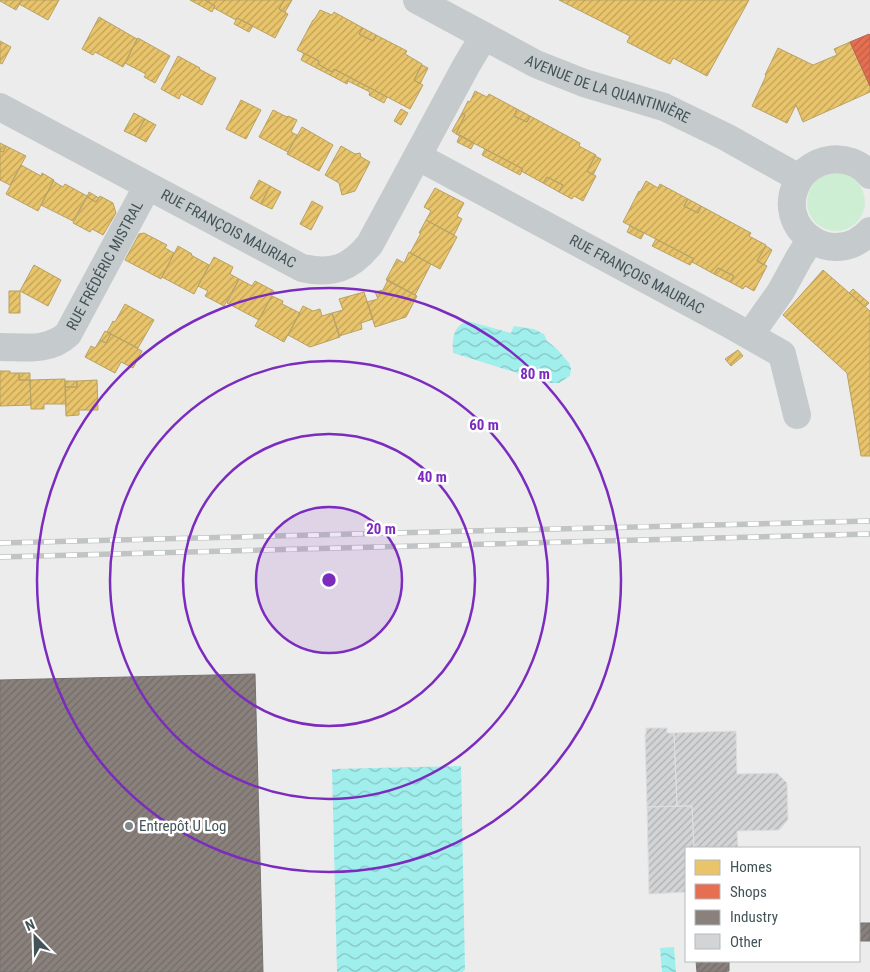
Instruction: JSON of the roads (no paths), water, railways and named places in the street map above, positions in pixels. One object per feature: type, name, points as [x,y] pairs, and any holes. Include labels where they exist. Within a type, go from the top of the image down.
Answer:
[{"type":"street","name":"AVENUE DE LA QUANTINIÈRE","points":[[417,0],[536,64],[584,83],[664,106],[726,137],[799,178]]},
{"type":"street","name":"RUE FRANÇOIS MAURIAC","points":[[0,107],[302,268],[314,271],[327,271],[340,268],[352,262],[370,244],[484,36]]},
{"type":"street","name":"RUE FRANÇOIS MAURIAC","points":[[417,158],[428,162],[782,354],[798,415]]},
{"type":"street","points":[[869,172],[847,160],[831,160],[817,164],[804,172],[799,178],[792,196],[792,202],[793,214],[798,226],[806,236],[823,245],[842,247],[855,243],[870,231]]},
{"type":"street","name":"RUE FRÉDÉRIC MISTRAL","points":[[0,347],[44,347],[53,344],[68,334],[147,187]]},
{"type":"street","points":[[750,335],[780,291],[810,239]]},
{"type":"water","points":[[468,321],[511,333],[514,326],[534,329],[544,334],[547,341],[569,363],[571,368],[570,376],[559,383],[550,383],[453,353],[453,338],[456,329]]},
{"type":"water","points":[[461,766],[465,969],[463,972],[337,972],[332,769]]},
{"type":"water","points":[[674,947],[676,972],[662,972],[660,948]]},
{"type":"railway","points":[[0,543],[870,521]]},
{"type":"railway","points":[[0,557],[870,534]]},
{"type":"place","name":"Entrepôt U Log","points":[[129,826]]}]
